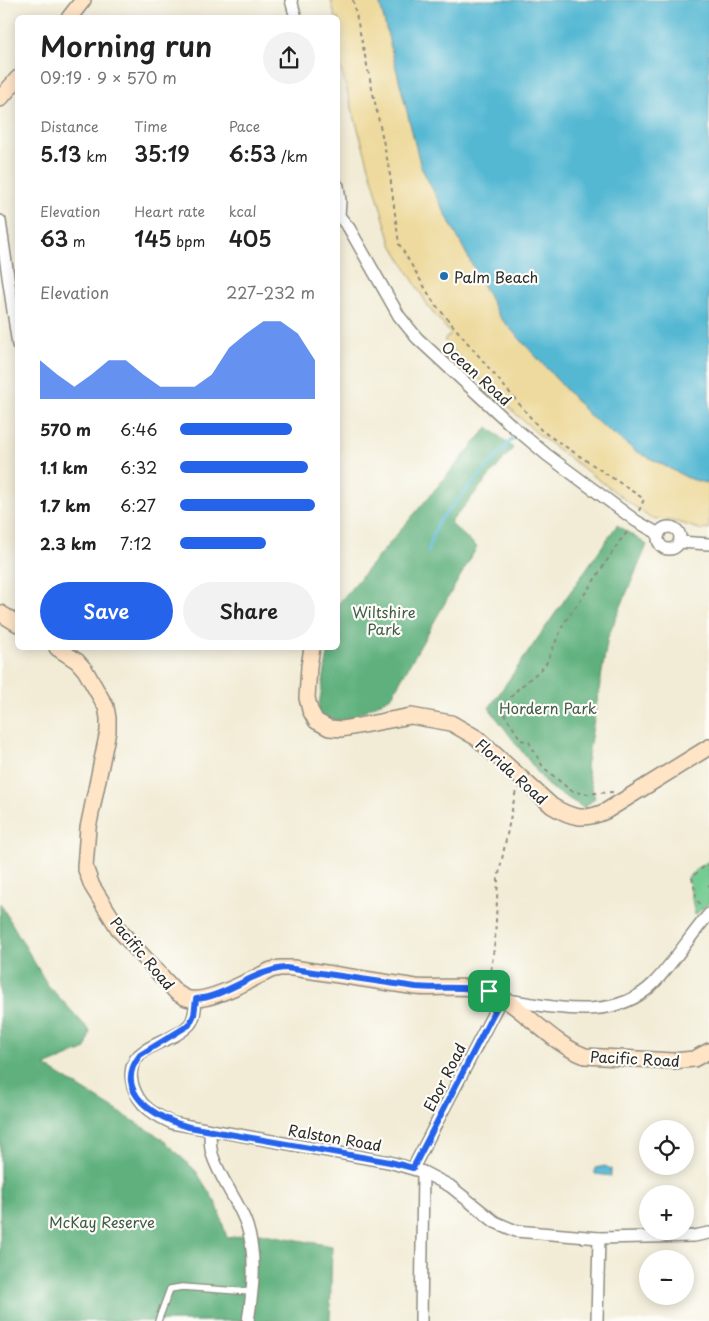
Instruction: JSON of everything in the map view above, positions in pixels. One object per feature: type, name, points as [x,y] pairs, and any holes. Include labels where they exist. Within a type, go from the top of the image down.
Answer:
[{"type":"street","points":[[71,15],[83,0]]},
{"type":"street","points":[[291,0],[295,15]]},
{"type":"street","points":[[0,99],[15,82]]},
{"type":"street","name":"Ocean Road","points":[[340,218],[349,228],[400,316],[417,338],[518,430],[547,455],[636,522],[658,534],[664,528],[673,528],[679,534],[679,542],[709,544]]},
{"type":"street","points":[[0,221],[15,324]]},
{"type":"street","points":[[0,613],[15,622]]},
{"type":"street","name":"Pacific Road","points":[[59,650],[81,665],[100,694],[106,707],[108,718],[108,731],[88,828],[85,858],[87,875],[120,931],[176,992],[189,999],[212,996],[271,970],[286,968],[431,989],[475,988],[495,995],[520,1010],[550,1036],[573,1052],[585,1056],[672,1061],[694,1059],[709,1051]]},
{"type":"street","name":"Florida Road","points":[[312,650],[308,698],[310,710],[316,721],[329,728],[342,729],[412,716],[451,723],[477,738],[552,806],[563,813],[581,818],[594,816],[606,811],[709,746]]},
{"type":"street","points":[[495,995],[573,1009],[602,1008],[627,1001],[640,994],[653,983],[703,908]]},
{"type":"street","name":"Ebor Road","points":[[420,1321],[418,1170],[495,995]]},
{"type":"street","name":"Ralston Road","points":[[196,999],[194,1015],[189,1025],[140,1055],[134,1062],[131,1075],[138,1098],[144,1106],[172,1123],[390,1162],[418,1170],[450,1186],[495,1222],[516,1230],[599,1238],[694,1236],[709,1233]]},
{"type":"street","points":[[210,1131],[210,1146],[214,1160],[247,1225],[253,1257],[252,1292],[248,1321]]},
{"type":"street","points":[[597,1321],[599,1238]]},
{"type":"lane","points":[[158,1321],[170,1289],[182,1287],[252,1292]]},
{"type":"path","points":[[353,0],[389,168],[399,244],[434,303],[542,432],[644,499],[636,522],[619,542],[564,624],[545,666],[518,690],[501,710],[521,740],[529,742],[543,768],[570,790],[584,794],[613,792]]},
{"type":"path","points":[[495,995],[498,879],[519,776]]},
{"type":"path","points":[[703,908],[697,900],[692,877],[709,865]]},
{"type":"path","points":[[701,900],[703,908]]},
{"type":"green space","name":"Wiltshire Park","points":[[488,427],[513,448],[450,523],[477,547],[391,697],[327,731],[315,727],[329,650],[340,650],[340,602]]},
{"type":"green space","name":"Hordern Park","points":[[617,525],[647,545],[608,637],[586,767],[595,798],[584,808],[548,786],[489,708]]},
{"type":"green space","points":[[709,861],[709,903],[695,915],[688,877],[697,868]]},
{"type":"green space","name":"McKay Reserve","points":[[0,903],[47,984],[90,1031],[86,1049],[45,1066],[161,1138],[196,1171],[217,1205],[227,1238],[259,1233],[332,1246],[330,1321],[0,1321]]},
{"type":"sand","name":"Palm Beach","points":[[331,0],[379,0],[421,167],[499,316],[591,417],[636,451],[688,478],[709,484],[709,529],[702,530],[678,522],[650,518],[540,436],[488,388],[444,340],[451,334],[430,309],[391,243],[340,67],[340,15],[335,15]]},
{"type":"water","points":[[379,0],[709,0],[709,484],[688,478],[636,451],[591,417],[499,316],[421,167]]},
{"type":"water","points":[[605,1166],[611,1169],[611,1176],[595,1174],[595,1168]]},
{"type":"waterway","points":[[428,552],[439,521],[515,436]]},
{"type":"place","name":"Palm Beach","points":[[444,276]]},
{"type":"route","points":[[286,968],[431,989],[475,988],[489,991],[501,999],[413,1168],[390,1162],[172,1123],[144,1106],[138,1098],[133,1084],[131,1075],[134,1062],[140,1055],[189,1025],[194,1015],[196,999],[212,996],[271,970],[286,968]]}]
